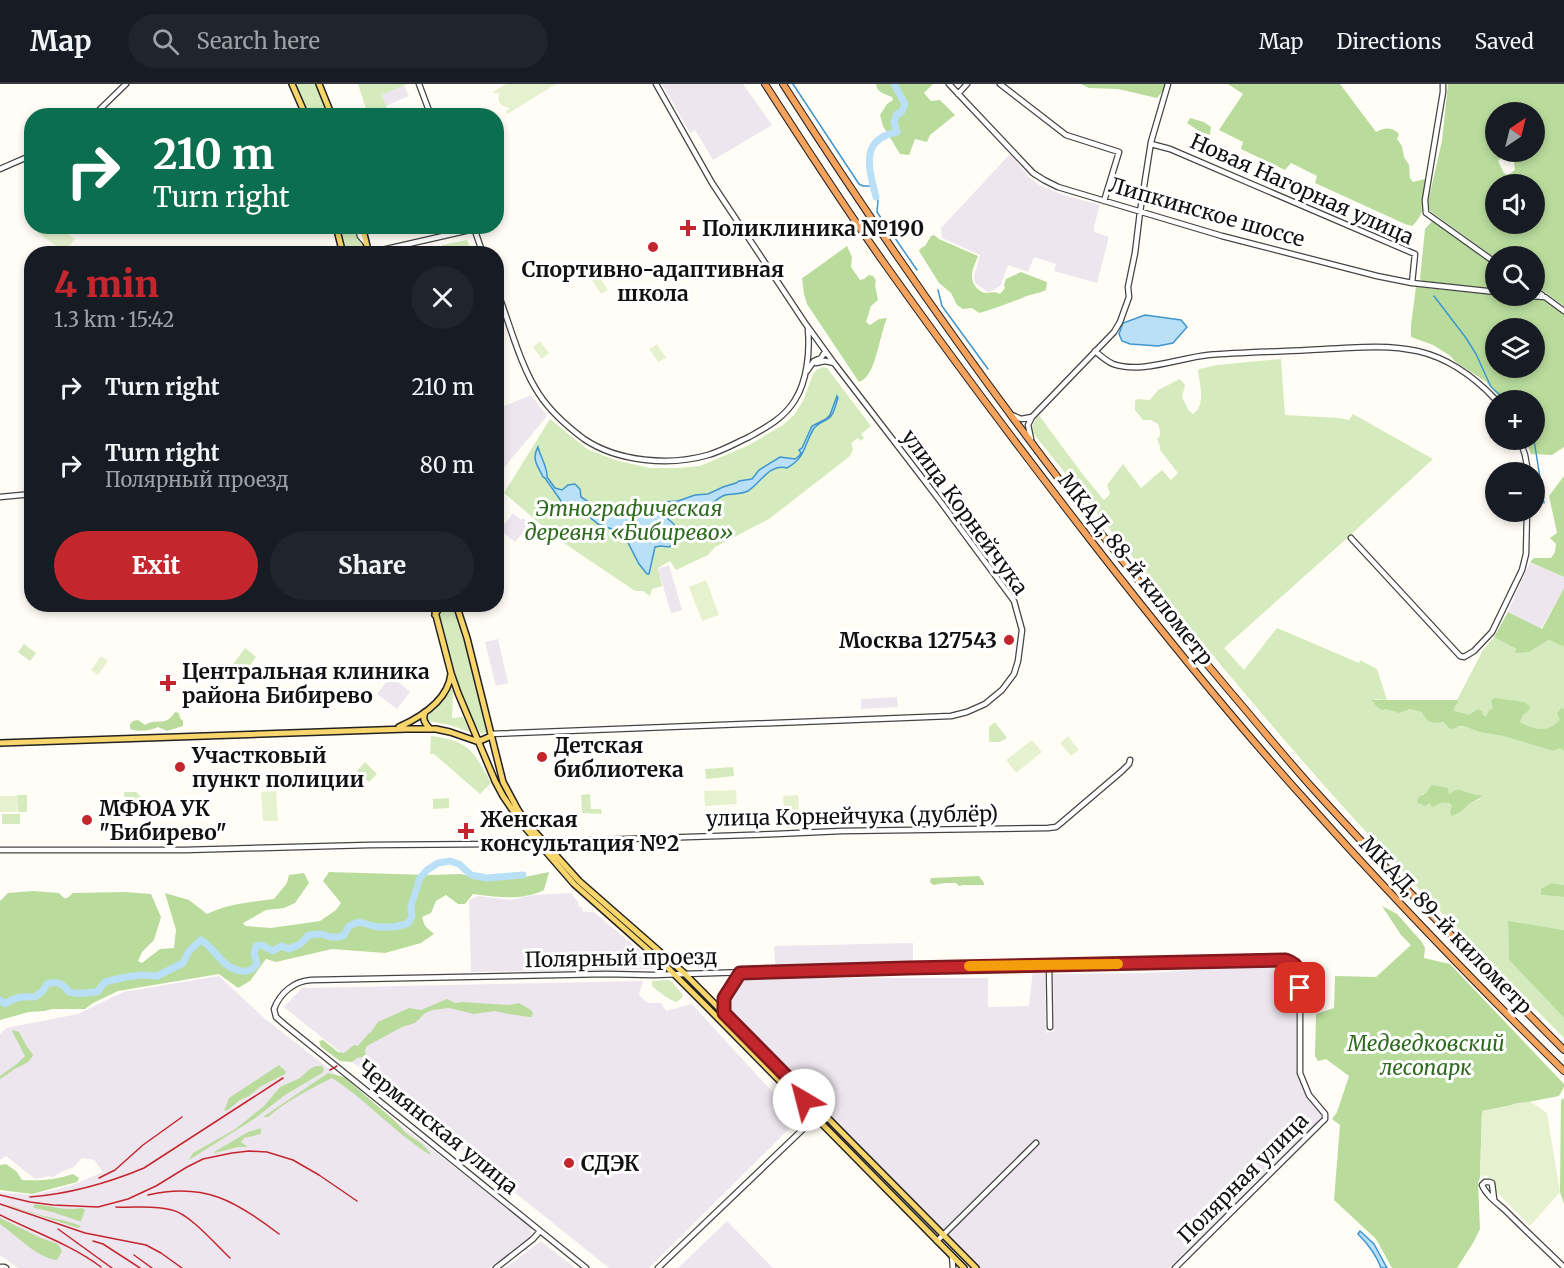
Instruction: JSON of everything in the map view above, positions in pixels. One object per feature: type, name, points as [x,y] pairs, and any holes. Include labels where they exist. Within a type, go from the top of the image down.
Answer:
[{"type":"highway","name":"МКАД, 88-й километр","points":[[765,84],[874,249],[1057,498],[1206,684],[1306,801]]},
{"type":"highway","name":"МКАД, 88-й километр","points":[[783,84],[828,154],[958,343],[1114,552],[1316,791]]},
{"type":"highway","name":"МКАД, 89-й километр","points":[[1316,791],[1442,926],[1564,1050]]},
{"type":"highway","name":"МКАД, 89-й километр","points":[[1306,801],[1424,928],[1564,1071]]},
{"type":"main road","points":[[292,84],[302,108]]},
{"type":"main road","points":[[319,84],[329,108]]},
{"type":"main road","points":[[364,234],[367,244]]},
{"type":"main road","points":[[434,612],[451,673],[478,741],[495,781],[522,825],[591,899],[674,974],[964,1268]]},
{"type":"main road","points":[[458,612],[493,734],[503,782],[518,810],[537,835],[595,896],[684,973],[976,1268]]},
{"type":"main road","points":[[394,729],[425,712],[450,684],[451,673]]},
{"type":"main road","points":[[425,712],[424,722],[430,729]]},
{"type":"main road","points":[[0,743],[394,729],[430,729],[450,732],[478,741],[493,734]]},
{"type":"main road","points":[[718,1018],[718,1013],[724,1013]]},
{"type":"main road","points":[[798,1100],[804,1100],[803,1093]]},
{"type":"street","points":[[101,108],[126,84]]},
{"type":"street","points":[[419,84],[428,108]]},
{"type":"street","name":"улица Корнейчука","points":[[493,734],[951,716],[981,706],[1002,690],[1017,668],[1022,630],[1014,601],[825,352],[712,183],[656,84]]},
{"type":"street","name":"Липкинское шоссе","points":[[949,84],[1029,168],[1044,180],[1058,187],[1222,236],[1377,276],[1412,283],[1485,291]]},
{"type":"street","points":[[958,94],[967,84]]},
{"type":"street","points":[[1000,84],[1066,135],[1119,152],[1104,201]]},
{"type":"street","points":[[1033,444],[1028,430],[1029,421],[1114,332],[1124,313],[1129,297],[1128,287],[1151,144],[1168,84]]},
{"type":"street","points":[[1443,84],[1425,201],[1426,213],[1485,255]]},
{"type":"street","name":"Новая Нагорная улица","points":[[1151,144],[1170,149],[1415,254],[1412,283]]},
{"type":"street","points":[[0,169],[24,158]]},
{"type":"street","points":[[359,234],[367,244]]},
{"type":"street","points":[[398,246],[449,234]]},
{"type":"street","points":[[1545,297],[1564,311]]},
{"type":"street","points":[[504,309],[527,371],[547,405],[584,438],[608,450],[647,460],[674,461],[709,455],[759,432],[781,417],[797,397],[807,371],[808,327]]},
{"type":"street","points":[[809,346],[815,342],[820,344]]},
{"type":"street","points":[[1095,351],[1102,358],[1114,364],[1130,367],[1209,355],[1373,346],[1409,348],[1460,369],[1485,390]]},
{"type":"street","points":[[807,371],[814,361],[823,357],[825,352]]},
{"type":"street","points":[[811,365],[825,361],[834,363]]},
{"type":"street","points":[[1011,414],[1021,418],[1032,417]]},
{"type":"street","points":[[0,497],[24,495]]},
{"type":"street","points":[[1351,538],[1460,656],[1464,657],[1474,651],[1492,632],[1522,570],[1526,554],[1527,522]]},
{"type":"street","name":"улица Корнейчука (дублёр)","points":[[553,852],[566,841],[842,831],[1056,827],[1122,771],[1130,760]]},
{"type":"street","points":[[0,850],[184,850],[498,844]]},
{"type":"street","name":"Полярный проезд","points":[[274,1009],[288,988],[305,980],[740,973],[1286,960],[1293,963],[1300,972]]},
{"type":"street","points":[[1049,965],[1050,1027]]},
{"type":"street","name":"Полярная улица","points":[[1175,1268],[1325,1119],[1325,1114],[1309,1095],[1300,1073],[1300,972]]},
{"type":"street","points":[[724,1013],[724,998],[740,973]]},
{"type":"street","name":"Чермянская улица","points":[[274,1009],[276,1017],[284,1024],[586,1268]]},
{"type":"street","points":[[658,1268],[821,1112]]},
{"type":"street","points":[[937,1241],[1036,1143]]},
{"type":"street","points":[[1494,1199],[1564,1267]]},
{"type":"street","points":[[496,1268],[540,1232]]},
{"type":"street","points":[[952,1256],[953,1268]]},
{"type":"street","points":[[0,1267],[6,1268]]},
{"type":"shaded area","points":[[662,84],[743,84],[772,125],[713,160],[695,130],[690,133]]},
{"type":"shaded area","points":[[404,85],[409,96],[386,106],[381,95]]},
{"type":"shaded area","points":[[1010,154],[1029,177],[1039,185],[1063,195],[1100,205],[1094,232],[1109,237],[1097,283],[1054,271],[1056,264],[1034,257],[1028,272],[1008,265],[1001,285],[988,292],[974,280],[980,255],[942,238],[941,228]]},
{"type":"shaded area","points":[[531,395],[547,416],[504,468],[504,406]]},
{"type":"shaded area","points":[[513,513],[530,524],[515,542],[504,533],[504,525]]},
{"type":"shaded area","points":[[1530,562],[1564,577],[1564,588],[1541,629],[1508,612]]},
{"type":"shaded area","points":[[669,565],[682,610],[671,613],[658,569]]},
{"type":"shaded area","points":[[498,639],[508,683],[496,686],[485,642]]},
{"type":"shaded area","points":[[391,676],[410,692],[397,709],[377,694]]},
{"type":"shaded area","points":[[897,697],[898,707],[861,709],[861,699]]},
{"type":"shaded area","points":[[571,893],[579,907],[582,907],[583,912],[594,912],[651,960],[654,969],[471,972],[469,901],[471,899],[479,896],[511,900],[533,895]]},
{"type":"shaded area","points":[[913,943],[913,962],[775,965],[774,946]]},
{"type":"shaded area","points":[[1287,965],[1296,974],[1297,1073],[1307,1097],[1323,1115],[1323,1118],[1169,1268],[981,1268],[729,1013],[725,1004],[734,985],[743,978],[988,978],[988,1007],[1029,1006],[1033,969],[1045,969],[1046,1033],[1054,1031],[1053,974],[1146,973]]},
{"type":"shaded area","points":[[219,976],[263,1017],[526,1223],[531,1228],[528,1240],[489,1268],[18,1268],[0,1255],[0,1192],[32,1195],[70,1186],[103,1172],[94,1160],[82,1158],[74,1167],[52,1178],[50,1176],[35,1179],[6,1156],[0,1160],[0,1034],[6,1028],[78,1014],[123,992]]},
{"type":"shaded area","points":[[643,981],[639,995],[648,1003],[661,1003],[666,1011],[692,1004],[798,1120],[649,1268],[609,1268],[284,1007],[302,988]]},
{"type":"shaded area","points":[[727,1221],[773,1268],[678,1268]]},
{"type":"shaded area","points":[[541,1241],[575,1268],[505,1268]]},
{"type":"green space","points":[[296,84],[315,84],[325,108],[306,108]]},
{"type":"green space","points":[[358,84],[407,84],[382,95],[387,108],[366,108]]},
{"type":"green space","points":[[506,84],[556,84],[507,114],[506,111],[510,108],[500,103],[498,98],[500,92],[495,94],[493,92]]},
{"type":"green space","points":[[876,84],[933,84],[924,93],[931,101],[940,100],[955,115],[930,135],[927,142],[915,139],[909,155],[900,154],[883,126],[880,115],[887,104],[893,100],[892,97],[880,91]]},
{"type":"green space","points":[[1081,84],[1168,84],[1157,98],[1118,89],[1089,88]]},
{"type":"green space","points":[[1228,84],[1340,84],[1376,132],[1388,128],[1399,134],[1397,139],[1402,146],[1413,182],[1425,179],[1424,205],[1417,221],[1412,226],[1405,224],[1315,183],[1317,176],[1291,163],[1285,170],[1241,149],[1243,142],[1219,130],[1243,94]]},
{"type":"green space","points":[[1448,84],[1564,84],[1564,306],[1545,292],[1545,246],[1485,246],[1485,251],[1430,211],[1428,202],[1442,141]],"holes":[[[1485,102],[1545,102],[1545,162],[1514,163],[1515,170],[1509,174],[1545,174],[1545,234],[1485,234],[1485,174],[1506,174],[1498,162],[1485,162]]]},
{"type":"green space","points":[[1190,118],[1204,122],[1211,127],[1210,135],[1187,123]]},
{"type":"green space","points":[[1433,220],[1485,257],[1485,288],[1420,279],[1425,229]]},
{"type":"green space","points":[[39,234],[68,234],[75,239],[70,246],[56,246]]},
{"type":"green space","points":[[343,234],[358,234],[362,246],[345,246]]},
{"type":"green space","points":[[934,235],[978,256],[972,278],[976,287],[982,292],[1000,294],[1005,288],[1006,279],[1021,272],[1047,282],[1046,290],[979,313],[972,308],[963,309],[957,305],[951,293],[939,283],[919,251]]},
{"type":"green space","points":[[467,240],[469,246],[442,246]]},
{"type":"green space","points":[[847,246],[852,257],[851,267],[860,280],[869,275],[876,280],[878,300],[871,306],[866,322],[870,325],[879,319],[887,318],[873,365],[866,377],[859,382],[807,304],[802,278]]},
{"type":"green space","points":[[597,273],[608,290],[601,294],[590,277]]},
{"type":"green space","points":[[1416,287],[1485,294],[1485,306],[1545,306],[1546,300],[1564,314],[1564,447],[1552,455],[1531,454],[1529,450],[1545,450],[1545,390],[1493,390],[1485,381],[1449,355],[1433,345],[1411,337]]},
{"type":"green space","points":[[540,341],[549,353],[542,359],[533,347]]},
{"type":"green space","points":[[657,344],[666,358],[658,362],[649,349]]},
{"type":"green space","points":[[1281,359],[1285,415],[1349,420],[1353,414],[1433,459],[1224,648],[1244,670],[1277,628],[1359,663],[1360,660],[1377,669],[1387,700],[1372,699],[1390,710],[1399,712],[1416,709],[1432,715],[1449,728],[1464,726],[1553,751],[1560,747],[1564,751],[1564,885],[1552,883],[1541,895],[1564,897],[1564,930],[1508,922],[1509,960],[1564,1018],[1564,1038],[1424,895],[1289,745],[1202,642],[1033,433],[1032,427],[1038,414],[1104,500],[1110,494],[1107,485],[1123,464],[1141,488],[1162,470],[1171,480],[1178,473],[1160,450],[1157,439],[1160,434],[1158,424],[1151,420],[1143,420],[1135,410],[1135,401],[1150,400],[1158,390],[1180,379],[1185,385],[1182,397],[1193,414],[1201,400],[1198,371],[1217,365]],"holes":[[[1458,789],[1481,795],[1480,799],[1469,804],[1462,811],[1450,812],[1453,805],[1449,804],[1421,805],[1422,794],[1447,792],[1450,794]]]},
{"type":"green space","name":"Этнографическая деревня «Бибирево»","points":[[823,367],[827,368],[871,426],[861,434],[864,438],[861,441],[858,438],[851,443],[853,449],[850,456],[769,519],[715,547],[708,555],[676,570],[670,561],[658,568],[662,586],[652,589],[650,596],[643,591],[635,591],[558,539],[504,493],[550,419],[587,449],[615,460],[650,468],[700,466],[749,445],[783,425],[794,415],[803,401],[813,374]]},
{"type":"green space","points":[[1564,476],[1564,577],[1530,562],[1534,558],[1551,558],[1555,552],[1556,544],[1550,538],[1557,533],[1549,496]]},
{"type":"green space","points":[[706,580],[719,615],[702,621],[689,587]]},
{"type":"green space","points":[[1564,588],[1564,647],[1549,640],[1529,652],[1515,653],[1516,649],[1494,637],[1508,612],[1542,629]]},
{"type":"green space","points":[[439,612],[457,612],[487,732],[481,734],[474,721],[451,659]]},
{"type":"green space","points":[[1494,637],[1516,649],[1516,652],[1529,652],[1549,640],[1564,647],[1564,709],[1561,708],[1561,720],[1556,724],[1546,729],[1536,729],[1520,722],[1523,715],[1493,709],[1486,717],[1454,710],[1483,650]]},
{"type":"green space","points":[[24,644],[36,653],[30,661],[18,652]]},
{"type":"green space","points":[[245,648],[256,657],[238,683],[226,674]]},
{"type":"green space","points":[[101,656],[108,661],[98,675],[91,670]]},
{"type":"green space","points":[[451,689],[453,691],[452,718],[463,717],[470,732],[428,721],[428,716]]},
{"type":"green space","points":[[1494,698],[1524,702],[1530,706],[1520,722],[1541,729],[1551,727],[1560,720],[1557,713],[1561,708],[1564,709],[1564,751],[1560,748],[1553,751],[1464,726],[1449,728],[1443,722],[1430,722],[1422,712],[1410,709],[1399,713],[1382,710],[1371,699],[1457,700],[1459,702],[1454,710],[1469,715],[1478,709],[1486,717],[1489,710],[1493,709],[1491,701]]},
{"type":"green space","points":[[175,712],[179,713],[183,726],[167,731],[158,727],[144,731],[130,729],[133,721],[138,720],[145,725],[165,721]]},
{"type":"green space","points":[[995,722],[1007,738],[1000,742],[989,742],[989,727]]},
{"type":"green space","points":[[431,736],[462,744],[474,755],[491,783],[480,794],[434,754],[430,754]]},
{"type":"green space","points":[[1068,736],[1079,750],[1071,756],[1060,743]]},
{"type":"green space","points":[[1032,740],[1042,752],[1016,773],[1006,760]]},
{"type":"green space","points":[[365,762],[377,774],[369,782],[357,771]]},
{"type":"green space","points":[[733,767],[734,776],[706,779],[705,769]]},
{"type":"green space","points":[[1432,785],[1448,788],[1449,794],[1458,789],[1482,795],[1452,816],[1450,812],[1452,805],[1450,804],[1442,803],[1433,807],[1429,804],[1425,806],[1418,803],[1419,797],[1426,793]]},
{"type":"green space","points":[[736,790],[737,804],[705,806],[704,791]]},
{"type":"green space","points":[[276,791],[278,821],[263,821],[261,792]]},
{"type":"green space","points":[[124,792],[136,792],[154,809],[154,813],[126,812]]},
{"type":"green space","points":[[590,794],[591,809],[601,809],[602,814],[582,813],[581,795]]},
{"type":"green space","points":[[17,795],[27,795],[27,812],[18,812]]},
{"type":"green space","points":[[798,795],[800,827],[785,828],[783,796]]},
{"type":"green space","points":[[0,796],[17,796],[17,812],[0,812]]},
{"type":"green space","points":[[449,798],[449,808],[433,809],[433,799]]},
{"type":"green space","points":[[2,814],[20,814],[20,824],[2,824]]},
{"type":"green space","points":[[329,872],[461,874],[489,880],[520,878],[549,872],[544,890],[527,896],[473,894],[465,904],[458,904],[446,895],[436,901],[431,913],[422,917],[425,926],[434,934],[421,943],[385,953],[332,949],[276,962],[266,959],[250,981],[238,988],[219,974],[118,991],[85,1009],[52,1009],[29,1012],[0,1020],[0,901],[8,893],[33,891],[59,893],[64,898],[73,893],[151,894],[161,917],[154,940],[142,952],[138,961],[142,963],[160,949],[174,948],[176,930],[165,893],[189,900],[207,914],[248,902],[274,899],[287,883],[289,875],[304,873],[309,883],[295,903],[284,908],[266,910],[243,923],[245,926],[271,928],[320,921],[336,910],[341,903],[323,881]]},
{"type":"green space","points":[[979,876],[984,885],[959,886],[956,883],[945,883],[933,885],[930,882],[931,878]]},
{"type":"green space","points":[[1552,883],[1564,885],[1564,897],[1541,895],[1541,889]]},
{"type":"green space","name":"Медведковский лесопарк","points":[[1382,906],[1397,914],[1422,942],[1425,948],[1424,958],[1450,964],[1564,1084],[1559,1096],[1482,1111],[1478,1183],[1480,1229],[1457,1268],[1392,1268],[1376,1239],[1334,1200],[1340,1125],[1332,1119],[1337,1112],[1349,1076],[1326,1059],[1318,1061],[1315,1056],[1316,1014],[1334,1008],[1335,976],[1376,977],[1411,945],[1401,935]]},
{"type":"green space","points":[[1508,921],[1564,930],[1564,1018],[1509,960]]},
{"type":"green space","points":[[652,981],[671,981],[683,995],[677,1002],[652,986]]},
{"type":"green space","points":[[447,999],[455,1003],[509,1005],[519,1003],[533,1013],[530,1017],[495,1011],[474,1014],[449,1008],[433,1010],[425,1013],[415,1023],[402,1027],[367,1046],[366,1056],[352,1062],[340,1061],[321,1047],[319,1041],[323,1040],[338,1052],[344,1053],[354,1045],[358,1046],[378,1022],[409,1008],[421,1010]]},
{"type":"green space","points":[[13,1030],[19,1032],[33,1055],[27,1062],[0,1079],[0,1076],[25,1056]]},
{"type":"green space","points":[[279,1065],[286,1072],[285,1074],[260,1087],[224,1111],[229,1098]]},
{"type":"green space","points":[[316,1066],[322,1066],[324,1070],[322,1073],[285,1095],[254,1119],[189,1160],[193,1153],[234,1130],[264,1106],[280,1087],[300,1078]]},
{"type":"green space","points":[[328,1073],[344,1077],[406,1133],[422,1144],[430,1155],[332,1078],[290,1101],[268,1117],[263,1117]]},
{"type":"green space","points":[[1564,1098],[1564,1204],[1560,1192],[1561,1100]]},
{"type":"green space","points":[[1531,1102],[1547,1113],[1560,1192],[1530,1226],[1496,1191],[1495,1184],[1486,1175],[1480,1177],[1482,1111]]},
{"type":"green space","points":[[261,1128],[261,1134],[244,1138],[241,1142],[248,1147],[214,1152],[248,1132]]},
{"type":"green space","points":[[6,1164],[16,1171],[22,1180],[48,1180],[73,1174],[79,1178],[77,1182],[32,1194],[0,1190],[0,1165]]},
{"type":"green space","points":[[35,1204],[85,1210],[79,1221],[34,1208]]},
{"type":"green space","points":[[6,1205],[69,1222],[81,1226],[78,1228]]},
{"type":"green space","points":[[0,1218],[58,1244],[62,1251],[57,1260],[42,1255],[27,1245],[0,1224]]},
{"type":"water","points":[[1145,315],[1181,320],[1187,327],[1173,343],[1158,346],[1130,344],[1122,341],[1119,334],[1123,323]]},
{"type":"water","points":[[837,396],[832,414],[814,428],[801,456],[793,464],[787,468],[775,468],[748,491],[722,496],[706,509],[691,509],[677,516],[668,515],[668,519],[677,529],[678,536],[669,547],[655,547],[649,574],[639,564],[620,532],[598,524],[587,515],[561,501],[543,477],[535,459],[538,447],[547,477],[555,488],[562,490],[568,485],[575,484],[580,489],[581,497],[592,504],[597,512],[616,512],[621,516],[625,516],[632,510],[643,513],[663,502],[708,494],[739,481],[752,479],[759,470],[780,457],[795,459],[801,453],[799,450],[812,426],[830,415]]},
{"type":"water","points":[[1360,1231],[1374,1244],[1387,1268],[1381,1268],[1377,1258],[1358,1234]]},
{"type":"waterway","points":[[793,84],[859,184],[874,186]]},
{"type":"waterway","points":[[876,197],[870,166],[872,148],[877,141],[897,132],[894,122],[905,104],[894,84]]},
{"type":"waterway","points":[[876,197],[877,212],[917,270]]},
{"type":"waterway","points":[[938,290],[942,306],[988,369]]},
{"type":"waterway","points":[[1434,296],[1466,338],[1494,390]]},
{"type":"waterway","points":[[1536,450],[1537,462]]},
{"type":"waterway","points":[[0,1000],[5,1004],[19,998],[34,997],[51,983],[60,984],[69,992],[83,993],[97,992],[105,982],[126,977],[157,976],[183,963],[189,951],[201,940],[228,966],[245,971],[257,964],[254,953],[256,946],[259,945],[273,951],[281,946],[289,949],[300,944],[309,935],[340,937],[344,935],[349,926],[359,922],[377,927],[406,924],[412,916],[411,906],[420,878],[438,863],[450,861],[459,864],[471,875],[487,878],[523,875]]},
{"type":"railway","points":[[330,1070],[337,1066]]},
{"type":"railway","points":[[30,1197],[88,1187],[144,1168],[283,1078]]},
{"type":"railway","points":[[99,1178],[115,1170],[143,1145],[182,1117]]},
{"type":"railway","points":[[0,1195],[53,1205],[98,1207],[128,1199],[203,1159],[249,1151],[267,1152],[293,1160],[357,1201]]},
{"type":"railway","points":[[148,1195],[186,1191],[218,1197],[248,1212],[279,1234]]},
{"type":"railway","points":[[0,1204],[85,1233],[146,1245],[182,1268]]},
{"type":"railway","points":[[116,1207],[158,1208],[179,1213],[195,1224],[230,1258]]},
{"type":"railway","points":[[0,1215],[64,1245],[101,1267]]},
{"type":"railway","points":[[58,1229],[112,1268]]},
{"type":"railway","points":[[93,1241],[103,1244],[140,1268]]},
{"type":"railway","points":[[134,1255],[152,1268]]},
{"type":"slow traffic","points":[[969,966],[1118,964]]},
{"type":"place","name":"Поликлиника №190","points":[[688,228]]},
{"type":"place","name":"Спортивно-адаптивная школа","points":[[653,247]]},
{"type":"place","name":"Москва 127543","points":[[1009,640]]},
{"type":"place","name":"Центральная клиника района Бибирево","points":[[168,683]]},
{"type":"place","name":"Детская библиотека","points":[[542,757]]},
{"type":"place","name":"Участковый пункт полиции","points":[[180,767]]},
{"type":"place","name":"МФЮА УК \"Бибирево\"","points":[[87,820]]},
{"type":"place","name":"Женская консультация №2","points":[[466,831]]},
{"type":"place","name":"СДЭК","points":[[569,1163]]},
{"type":"route","points":[[804,1100],[803,1093],[724,1013],[724,998],[740,973],[1286,960],[1293,963],[1300,972],[1300,988]]}]
